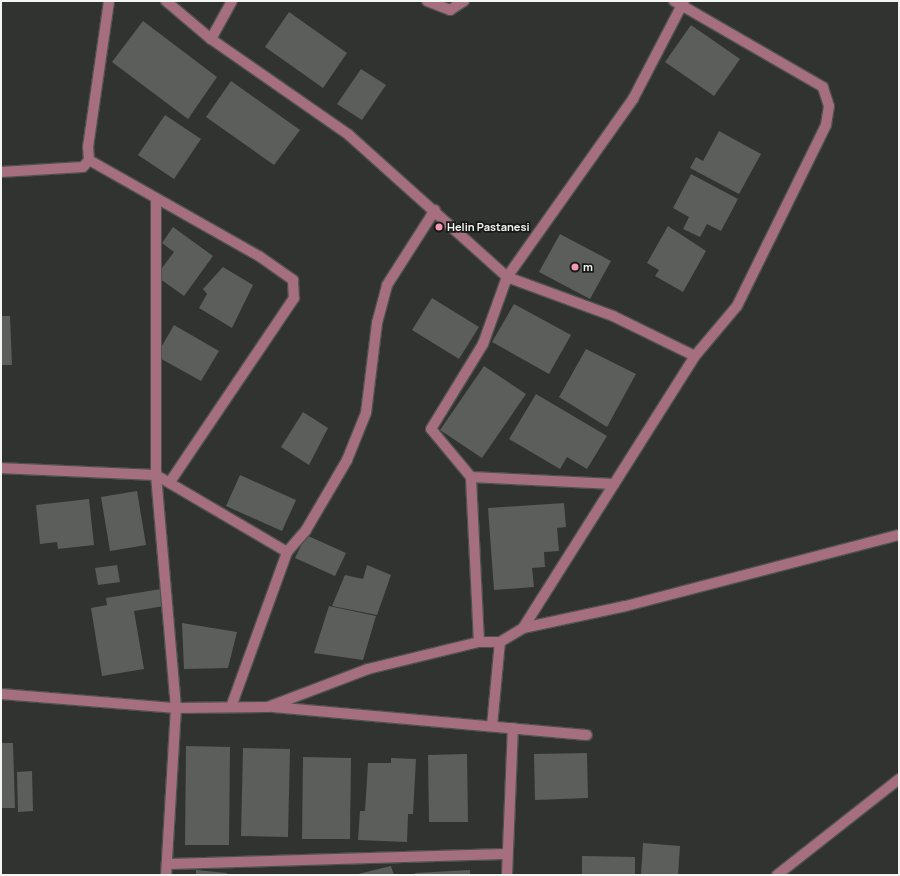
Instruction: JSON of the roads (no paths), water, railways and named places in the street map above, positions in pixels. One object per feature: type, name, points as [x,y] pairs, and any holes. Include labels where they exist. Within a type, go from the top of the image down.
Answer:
[{"type":"street","points":[[1,172],[82,167],[89,160],[88,147],[109,1]]},
{"type":"street","points":[[166,1],[211,38],[348,136],[435,210],[507,277],[613,316],[696,356]]},
{"type":"street","points":[[211,38],[232,1]]},
{"type":"street","points":[[427,1],[450,10],[464,1]]},
{"type":"street","points":[[479,642],[471,477],[431,429],[483,344],[507,277],[633,99],[680,2],[823,87],[829,106],[826,125],[737,306],[696,356],[523,628]]},
{"type":"street","points":[[89,160],[156,200],[259,256],[294,280],[294,298],[170,482]]},
{"type":"street","points":[[156,200],[156,475],[176,708],[166,875]]},
{"type":"street","points":[[231,707],[286,552],[306,530],[347,460],[366,413],[377,323],[386,285],[435,210]]},
{"type":"street","points":[[1,468],[156,475],[286,552]]},
{"type":"street","points":[[471,477],[614,484]]},
{"type":"street","points":[[268,707],[368,669],[479,642],[500,642],[523,628],[626,606],[899,535]]},
{"type":"street","points":[[492,726],[500,642]]},
{"type":"street","points":[[1,694],[176,708],[268,707],[587,735]]},
{"type":"street","points":[[506,875],[513,728]]},
{"type":"street","points":[[777,875],[899,779]]},
{"type":"street","points":[[166,864],[507,854]]},
{"type":"place","name":"Helin Pastanesi","points":[[439,227]]},
{"type":"place","name":"m","points":[[575,267]]}]
